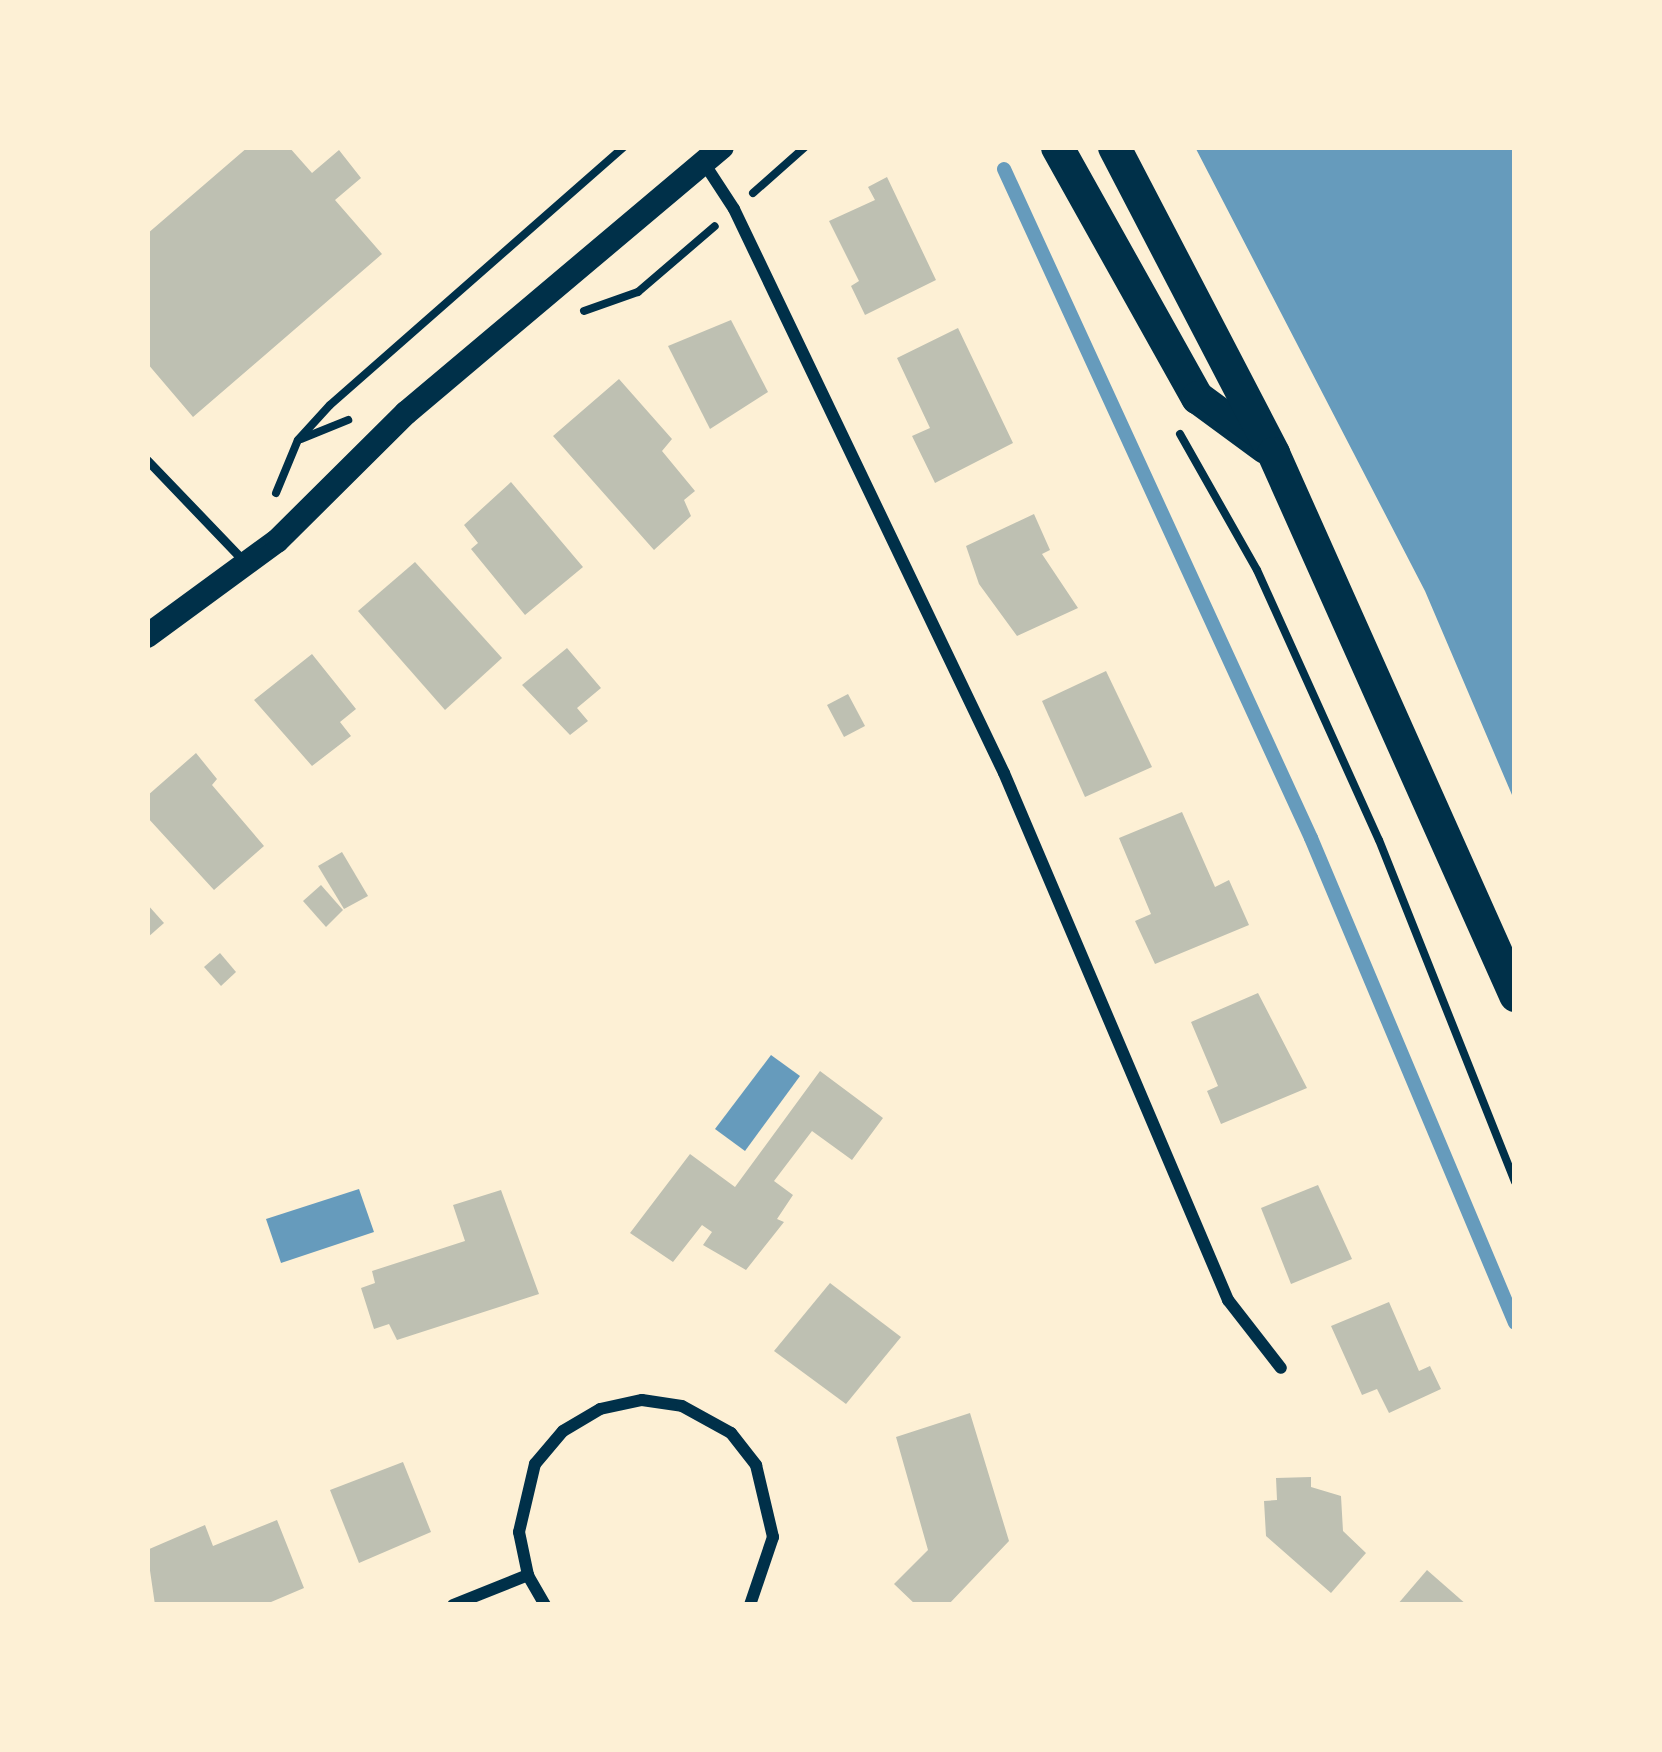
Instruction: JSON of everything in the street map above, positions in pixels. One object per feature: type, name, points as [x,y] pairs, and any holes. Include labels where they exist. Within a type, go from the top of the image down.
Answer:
[{"type":"highway","points":[[1057,147],[1197,397],[1273,452]]},
{"type":"highway","points":[[1114,147],[1273,452],[1515,994]]},
{"type":"main road","points":[[147,636],[277,542],[406,412],[713,155]]},
{"type":"street","points":[[713,155],[734,209],[1004,773],[1228,1300],[1281,1368]]},
{"type":"street","points":[[545,1605],[528,1575],[519,1532],[536,1464],[563,1431],[600,1409],[642,1400],[682,1406],[731,1433],[756,1465],[773,1537],[750,1605]]},
{"type":"street","points":[[453,1605],[528,1575]]},
{"type":"lane","points":[[147,460],[248,566]]},
{"type":"path","points":[[277,542],[281,470],[330,405],[624,147]]},
{"type":"path","points":[[575,314],[638,292],[806,147]]},
{"type":"path","points":[[1175,425],[1257,570],[1370,819],[1515,1182]]},
{"type":"water","points":[[1195,147],[1515,147],[1515,802],[1425,591]]},
{"type":"water","points":[[771,1055],[800,1076],[745,1151],[715,1129]]},
{"type":"water","points":[[359,1189],[374,1232],[281,1263],[266,1219]]},
{"type":"building","points":[[248,147],[289,147],[312,173],[339,150],[361,178],[335,200],[382,254],[193,417],[147,363],[147,234]]},
{"type":"building","points":[[887,177],[936,280],[865,315],[851,286],[859,281],[829,221],[875,200],[868,187]]},
{"type":"building","points":[[731,320],[768,392],[710,429],[668,346]]},
{"type":"building","points":[[958,328],[1013,443],[935,483],[912,436],[930,428],[897,358]]},
{"type":"building","points":[[619,379],[672,439],[662,451],[695,491],[684,500],[691,516],[654,550],[553,436]]},
{"type":"building","points":[[511,482],[583,567],[525,615],[471,549],[478,543],[464,525]]},
{"type":"building","points":[[1034,514],[1050,550],[1042,554],[1078,608],[1017,636],[979,584],[966,546]]},
{"type":"building","points":[[415,562],[502,658],[445,710],[358,611]]},
{"type":"building","points":[[567,648],[601,688],[577,708],[588,721],[570,735],[522,685]]},
{"type":"building","points":[[312,654],[356,709],[340,722],[351,736],[312,766],[254,700]]},
{"type":"building","points":[[1106,671],[1152,767],[1085,797],[1042,701]]},
{"type":"building","points":[[848,694],[865,726],[844,737],[827,705]]},
{"type":"building","points":[[196,753],[217,779],[212,785],[264,846],[214,890],[147,817],[147,796]]},
{"type":"building","points":[[1182,812],[1215,887],[1229,880],[1249,925],[1155,964],[1135,921],[1151,914],[1119,838]]},
{"type":"building","points":[[342,852],[368,896],[344,909],[318,866]]},
{"type":"building","points":[[321,885],[343,910],[326,927],[303,901]]},
{"type":"building","points":[[147,904],[164,923],[147,938]]},
{"type":"building","points":[[220,953],[236,972],[221,986],[204,967]]},
{"type":"building","points":[[1258,993],[1307,1088],[1221,1124],[1207,1091],[1218,1086],[1191,1022]]},
{"type":"building","points":[[820,1071],[883,1118],[852,1160],[812,1131],[774,1181],[793,1195],[777,1219],[784,1222],[746,1270],[703,1245],[712,1232],[702,1225],[673,1262],[630,1233],[690,1154],[735,1187]]},
{"type":"building","points":[[1318,1185],[1352,1259],[1291,1284],[1261,1208]]},
{"type":"building","points":[[501,1190],[539,1294],[397,1340],[389,1324],[374,1329],[361,1288],[375,1283],[372,1271],[465,1241],[453,1205]]},
{"type":"building","points":[[830,1283],[901,1337],[846,1404],[774,1351]]},
{"type":"building","points":[[1389,1302],[1419,1371],[1430,1366],[1441,1389],[1389,1413],[1377,1389],[1362,1395],[1331,1326]]},
{"type":"building","points":[[970,1413],[1009,1541],[948,1605],[916,1605],[894,1584],[928,1550],[896,1437]]},
{"type":"building","points":[[403,1462],[431,1532],[359,1563],[330,1490]]},
{"type":"building","points":[[1311,1477],[1311,1487],[1341,1496],[1343,1531],[1366,1553],[1331,1593],[1266,1536],[1264,1501],[1277,1500],[1276,1478]]},
{"type":"building","points":[[277,1520],[304,1588],[264,1605],[155,1605],[147,1550],[205,1525],[213,1546]]},
{"type":"building","points":[[1427,1570],[1467,1605],[1397,1605]]},
{"type":"waterway","points":[[1004,169],[1311,838],[1515,1323]]}]
